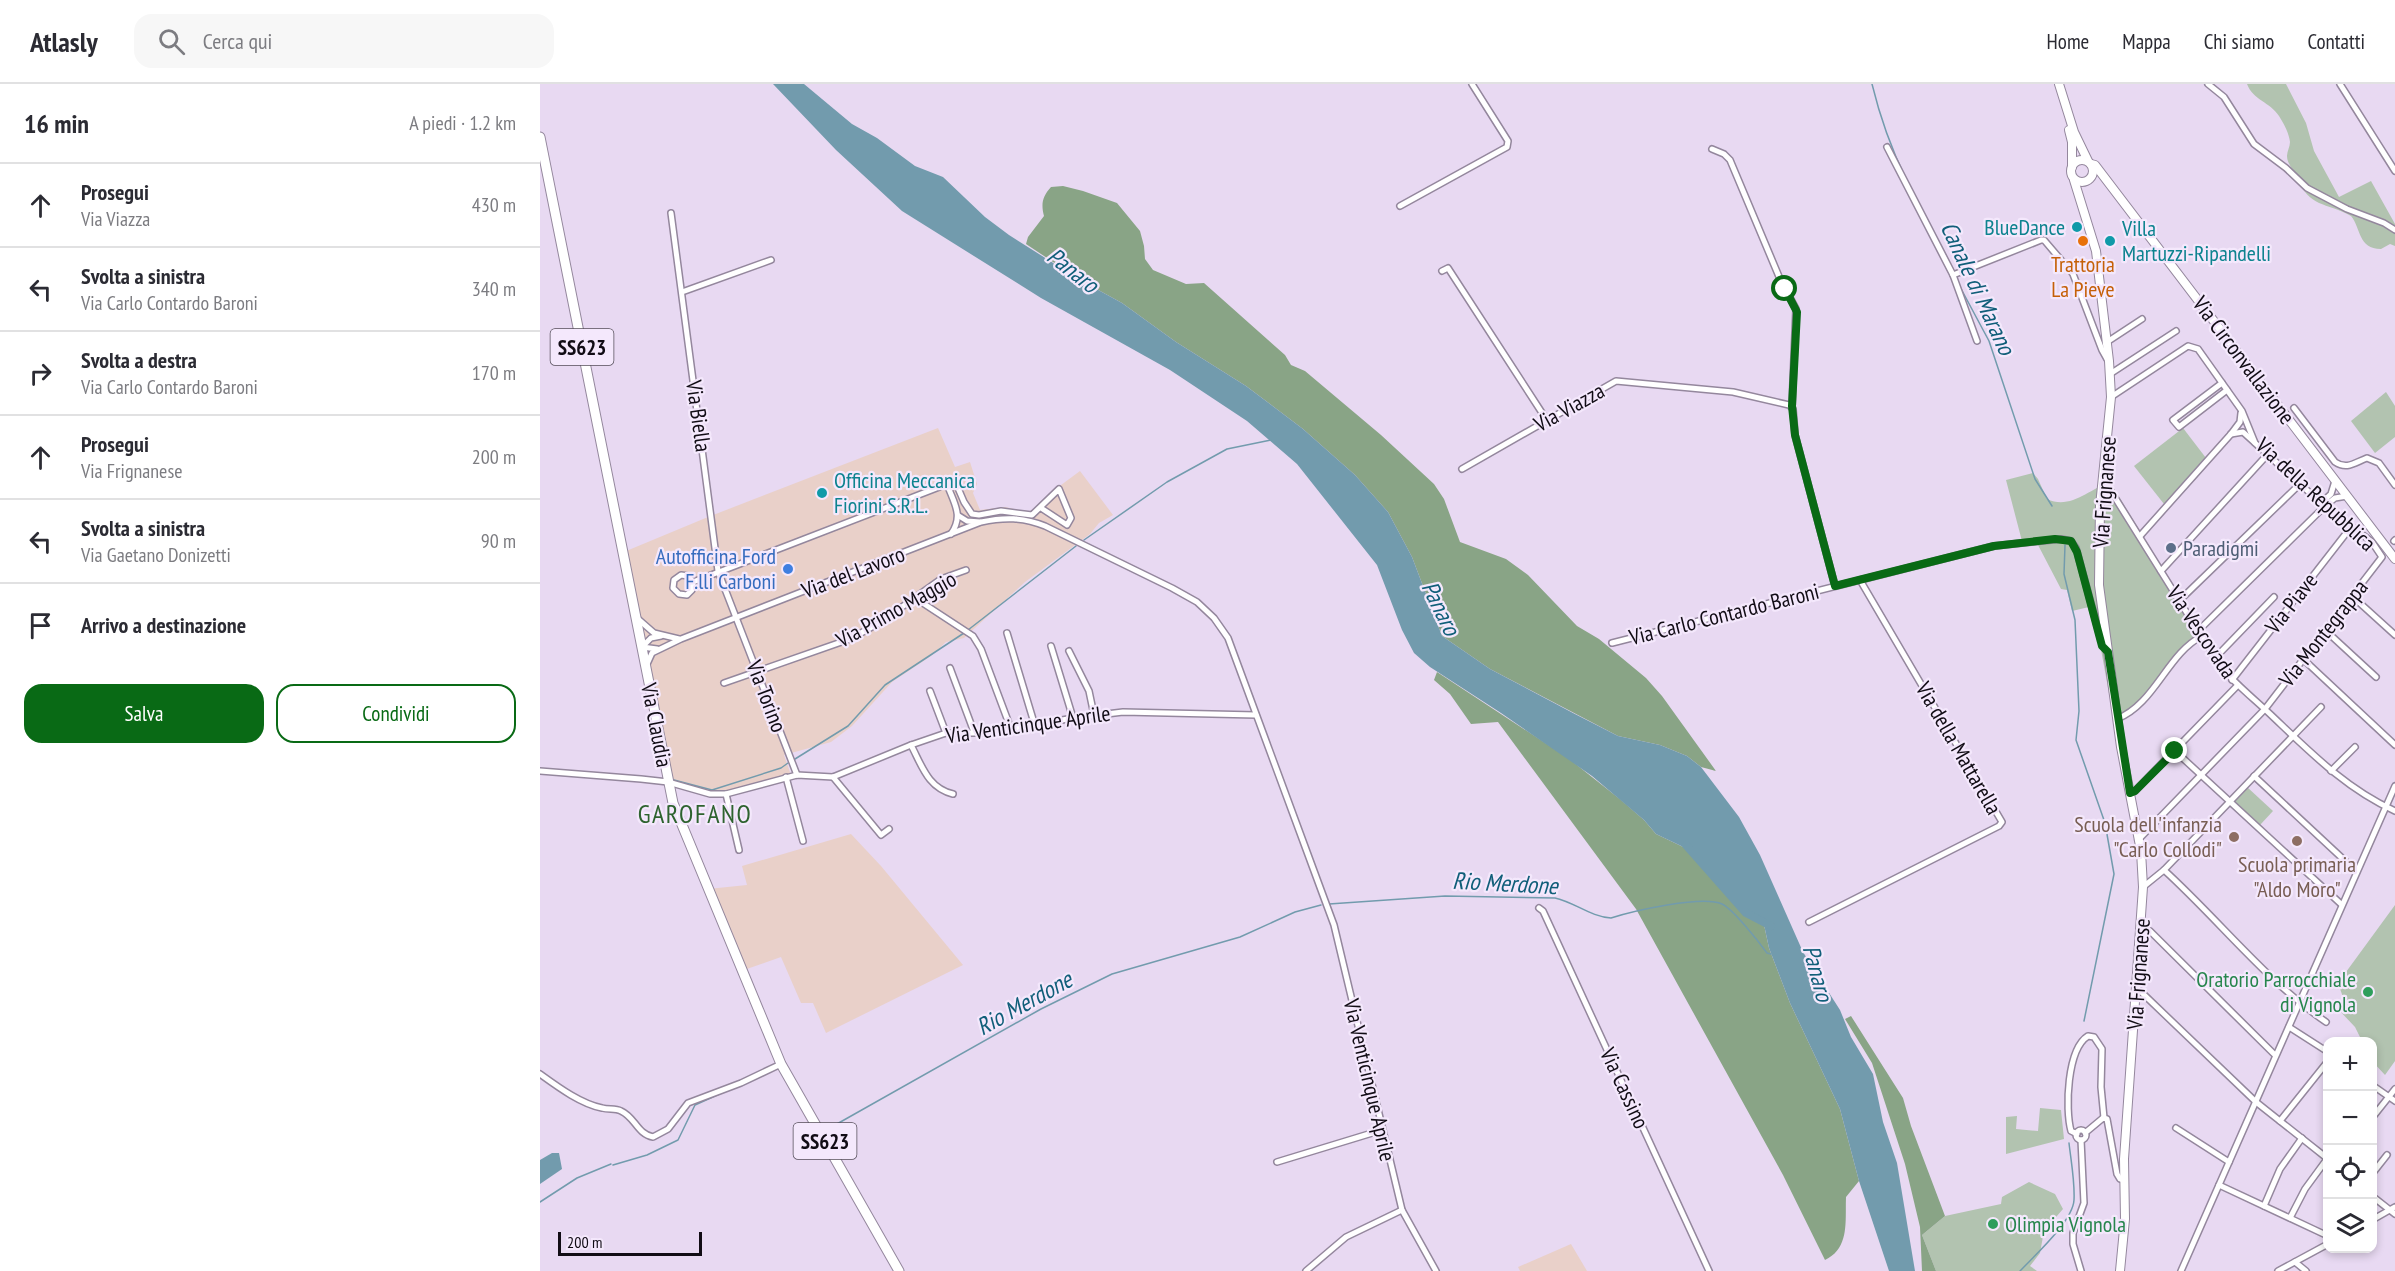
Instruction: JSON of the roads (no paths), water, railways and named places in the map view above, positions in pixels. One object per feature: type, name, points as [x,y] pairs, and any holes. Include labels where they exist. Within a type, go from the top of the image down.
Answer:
[{"type":"main road","points":[[2059,84],[2072,142],[2071,173],[2074,180],[2084,183],[2093,175],[2089,162],[2078,161],[2072,167]]},
{"type":"main road","name":"Via Circonvallazione","points":[[2067,115],[2089,162],[2095,165],[2395,560]]},
{"type":"main road","name":"Via Claudia","points":[[540,137],[673,803],[781,1064],[899,1271]]},
{"type":"main road","points":[[2093,175],[2103,176]]},
{"type":"main road","name":"Via Frignanese","points":[[2074,180],[2096,251],[2109,361],[2111,397],[2099,525],[2101,604],[2117,719],[2138,840],[2143,886],[2138,988],[2123,1180],[2125,1210],[2120,1271]]},
{"type":"main road","points":[[2080,199],[2084,183]]},
{"type":"street","points":[[1400,206],[1507,147],[1508,141],[1472,84]]},
{"type":"street","points":[[2208,84],[2224,97],[2254,144],[2286,168],[2307,188],[2395,230]]},
{"type":"street","points":[[2340,84],[2395,171]]},
{"type":"street","points":[[1887,147],[1954,275],[1977,341]]},
{"type":"street","points":[[1712,149],[1724,154],[1730,160],[1780,279],[1796,309],[1792,406],[1797,442],[1835,586]]},
{"type":"street","name":"Via Biella","points":[[671,213],[718,571],[737,617]]},
{"type":"street","points":[[1954,275],[2044,240],[2073,274],[2102,350],[2109,361]]},
{"type":"street","points":[[682,292],[771,260]]},
{"type":"street","points":[[1442,271],[1448,268],[1546,419]]},
{"type":"street","points":[[2107,342],[2142,319]]},
{"type":"street","points":[[2110,375],[2176,331]]},
{"type":"street","name":"Via della Repubblica","points":[[2111,397],[2188,346],[2198,349],[2242,411],[2255,443],[2323,504],[2372,542],[2382,557]]},
{"type":"street","name":"Via Viazza","points":[[1462,469],[1616,381],[1733,392],[1792,406]]},
{"type":"street","points":[[2222,383],[2173,420],[2179,427],[2227,390]]},
{"type":"street","points":[[2294,408],[2334,462],[2347,466],[2367,458],[2379,463],[2395,484]]},
{"type":"street","points":[[2140,536],[2231,434],[2240,422],[2242,411]]},
{"type":"street","points":[[2231,434],[2243,432],[2255,443]]},
{"type":"street","points":[[2162,571],[2268,454]]},
{"type":"street","name":"Via Vescovada","points":[[2103,479],[2215,658],[2232,680],[2331,771],[2358,792],[2395,811]]},
{"type":"street","points":[[693,582],[955,481],[972,514],[1008,511],[1032,515],[1059,489],[1071,518],[1067,525],[1041,508]]},
{"type":"street","points":[[2199,630],[2323,504],[2331,494],[2335,481]]},
{"type":"street","points":[[2180,600],[2301,483]]},
{"type":"street","points":[[947,484],[959,516],[957,525],[951,534]]},
{"type":"street","points":[[2323,504],[2347,496]]},
{"type":"street","points":[[959,516],[967,521],[981,522]]},
{"type":"street","name":"Via del Lavoro","points":[[661,648],[981,522],[1002,517],[1027,519]]},
{"type":"street","name":"Via Venticinque Aprile","points":[[1027,519],[1141,572],[1197,602],[1214,618],[1228,638],[1334,926],[1402,1210],[1436,1271]]},
{"type":"street","name":"Via Piave","points":[[2232,680],[2351,527]]},
{"type":"street","name":"Via Carlo Contardo Baroni","points":[[1612,643],[1994,546],[2055,539],[2068,540],[2076,548],[2102,646],[2108,652]]},
{"type":"street","name":"Via Montegrappa","points":[[2138,840],[2265,709],[2382,557]]},
{"type":"street","name":"Via Primo Maggio","points":[[724,683],[850,639],[881,622],[941,579],[966,570]]},
{"type":"street","name":"Via della Mattarella","points":[[1809,922],[1999,826],[2002,822],[1860,580]]},
{"type":"street","points":[[2352,596],[2395,635]]},
{"type":"street","points":[[2215,658],[2274,597]]},
{"type":"street","points":[[915,598],[966,632],[981,649],[1011,729]]},
{"type":"street","points":[[635,615],[647,629],[662,636],[681,639]]},
{"type":"street","name":"Via Torino","points":[[737,617],[797,775]]},
{"type":"street","points":[[2325,630],[2376,677]]},
{"type":"street","points":[[1007,633],[1035,726]]},
{"type":"street","points":[[661,648],[653,650],[642,647],[651,638],[662,636]]},
{"type":"street","points":[[2117,719],[2141,701],[2187,646],[2202,636]]},
{"type":"street","points":[[1051,646],[1073,718]]},
{"type":"street","points":[[646,669],[650,657],[661,648]]},
{"type":"street","points":[[1069,651],[1089,692],[1094,715]]},
{"type":"street","points":[[2303,659],[2395,745]]},
{"type":"street","points":[[950,668],[974,732]]},
{"type":"street","points":[[2130,793],[2135,791],[2175,751],[2238,685]]},
{"type":"street","points":[[930,691],[946,733]]},
{"type":"street","points":[[2143,886],[2164,870],[2321,707]]},
{"type":"street","name":"Via Venticinque Aprile","points":[[540,771],[668,782],[710,794],[726,794],[797,775],[833,777],[946,733],[991,733],[1123,711],[1256,715]]},
{"type":"street","points":[[911,745],[931,783],[942,791],[953,794]]},
{"type":"street","points":[[2331,771],[2355,747]]},
{"type":"street","points":[[2175,751],[2341,904]]},
{"type":"street","points":[[2254,776],[2356,871]]},
{"type":"street","points":[[786,777],[803,842]]},
{"type":"street","points":[[833,777],[881,835],[889,829]]},
{"type":"street","points":[[2181,1271],[2395,786]]},
{"type":"street","points":[[726,794],[739,850]]},
{"type":"street","points":[[2164,870],[2193,896],[2298,1003],[2326,1022]]},
{"type":"street","name":"Via Cassino","points":[[1539,908],[1543,911],[1709,1271]]},
{"type":"street","points":[[2142,927],[2150,931],[2275,1055]]},
{"type":"street","points":[[2138,988],[2256,1102],[2323,1156]]},
{"type":"street","points":[[2289,1027],[2323,1049]]},
{"type":"street","points":[[2081,1271],[2073,1239],[2073,1228],[2084,1203],[2081,1140],[2071,1131],[2069,1123],[2069,1086],[2078,1049],[2088,1036],[2094,1037],[2102,1049],[2101,1087],[2104,1118]]},
{"type":"street","points":[[540,1074],[580,1099],[602,1108],[622,1111],[641,1132],[653,1137],[668,1129],[682,1108],[694,1100],[741,1083],[781,1064]]},
{"type":"street","points":[[2280,1121],[2323,1067]]},
{"type":"street","points":[[2377,1088],[2395,1101]]},
{"type":"street","points":[[2377,1113],[2395,1089]]},
{"type":"street","points":[[2104,1118],[2109,1121],[2117,1174],[2123,1180]]},
{"type":"street","points":[[2077,1134],[2080,1131],[2085,1132],[2104,1118]]},
{"type":"street","points":[[2176,1128],[2229,1162]]},
{"type":"street","points":[[1277,1162],[1382,1131]]},
{"type":"street","points":[[2081,1140],[2086,1138],[2085,1132]]},
{"type":"street","points":[[2264,1206],[2280,1169],[2302,1138]]},
{"type":"street","points":[[2377,1169],[2387,1155]]},
{"type":"street","points":[[2290,1218],[2323,1165]]},
{"type":"street","points":[[2218,1185],[2323,1234]]},
{"type":"street","points":[[2377,1199],[2394,1210]]},
{"type":"street","points":[[1306,1271],[1346,1237],[1402,1210]]},
{"type":"street","points":[[2377,1218],[2394,1210]]},
{"type":"street","points":[[2278,1271],[2323,1247]]},
{"type":"street","points":[[2295,1262],[2306,1271]]},
{"type":"water","points":[[773,84],[804,84],[852,124],[877,138],[915,166],[943,177],[985,217],[1009,235],[1080,280],[1122,303],[1176,342],[1246,386],[1303,429],[1355,475],[1388,512],[1412,557],[1442,636],[1490,669],[1618,736],[1660,745],[1687,756],[1701,767],[1739,817],[1760,855],[1803,952],[1840,1010],[1851,1037],[1873,1074],[1883,1122],[1897,1163],[1915,1271],[1889,1271],[1859,1181],[1840,1109],[1790,1003],[1769,948],[1763,920],[1746,913],[1698,854],[1656,834],[1644,820],[1592,776],[1430,667],[1414,653],[1402,630],[1377,565],[1297,464],[1247,421],[1170,370],[1041,298],[902,211],[836,150]]},
{"type":"water","points":[[552,1153],[559,1153],[562,1169],[540,1184],[540,1160]]},
{"type":"waterway","name":"Canale di Marano","points":[[1872,84],[1886,132],[1906,179]]},
{"type":"waterway","name":"Canale di Marano","points":[[1959,285],[1989,341],[2035,479],[2052,506]]},
{"type":"waterway","points":[[1084,540],[1167,482],[1227,449],[1271,440]]},
{"type":"waterway","name":"Canale di Marano","points":[[2065,545],[2064,574],[2075,620],[2079,711],[2076,740],[2105,823],[2114,874],[2084,1021]]},
{"type":"waterway","points":[[968,630],[1076,546]]},
{"type":"waterway","points":[[795,759],[848,726],[885,685],[964,633]]},
{"type":"waterway","points":[[674,780],[712,790],[781,768],[788,763]]},
{"type":"waterway","name":"Panaro","points":[[1686,845],[1746,913],[1771,926]]},
{"type":"waterway","name":"Rio Merdone","points":[[1329,904],[1445,896],[1555,898],[1596,915],[1611,918],[1667,905],[1699,901],[1712,902],[1722,904],[1733,912],[1767,953],[1771,954]]},
{"type":"waterway","name":"Rio Merdone","points":[[822,1127],[828,1129],[1041,1009],[1112,974],[1240,937],[1295,912],[1321,905]]},
{"type":"waterway","name":"Rio Merdone","points":[[613,1165],[647,1155],[678,1140],[695,1105],[726,1091]]},
{"type":"waterway","name":"Canale di Marano","points":[[2020,1271],[2052,1238],[2072,1208],[2074,1186],[2069,1143]]},
{"type":"waterway","name":"Rio Merdone","points":[[540,1202],[577,1178],[611,1164]]},
{"type":"place","name":"BlueDance","points":[[2077,227]]},
{"type":"place","name":"Trattoria La Pieve","points":[[2083,241]]},
{"type":"place","name":"Villa Martuzzi-Ripandelli","points":[[2110,241]]},
{"type":"place","name":"Officina Meccanica Fiorini S.R.L.","points":[[822,493]]},
{"type":"place","name":"Paradigmi","points":[[2171,548]]},
{"type":"place","name":"Autofficina Ford F.lli Carboni","points":[[788,569]]},
{"type":"place","name":"Scuola dell'infanzia \"Carlo Collodi\"","points":[[2234,837]]},
{"type":"place","name":"Scuola primaria \"Aldo Moro\"","points":[[2297,841]]},
{"type":"place","name":"Oratorio Parrocchiale di Vignola","points":[[2368,992]]},
{"type":"place","name":"Olimpia Vignola","points":[[1993,1224]]},
{"type":"district","name":"GAROFANO","points":[[695,813]]}]
